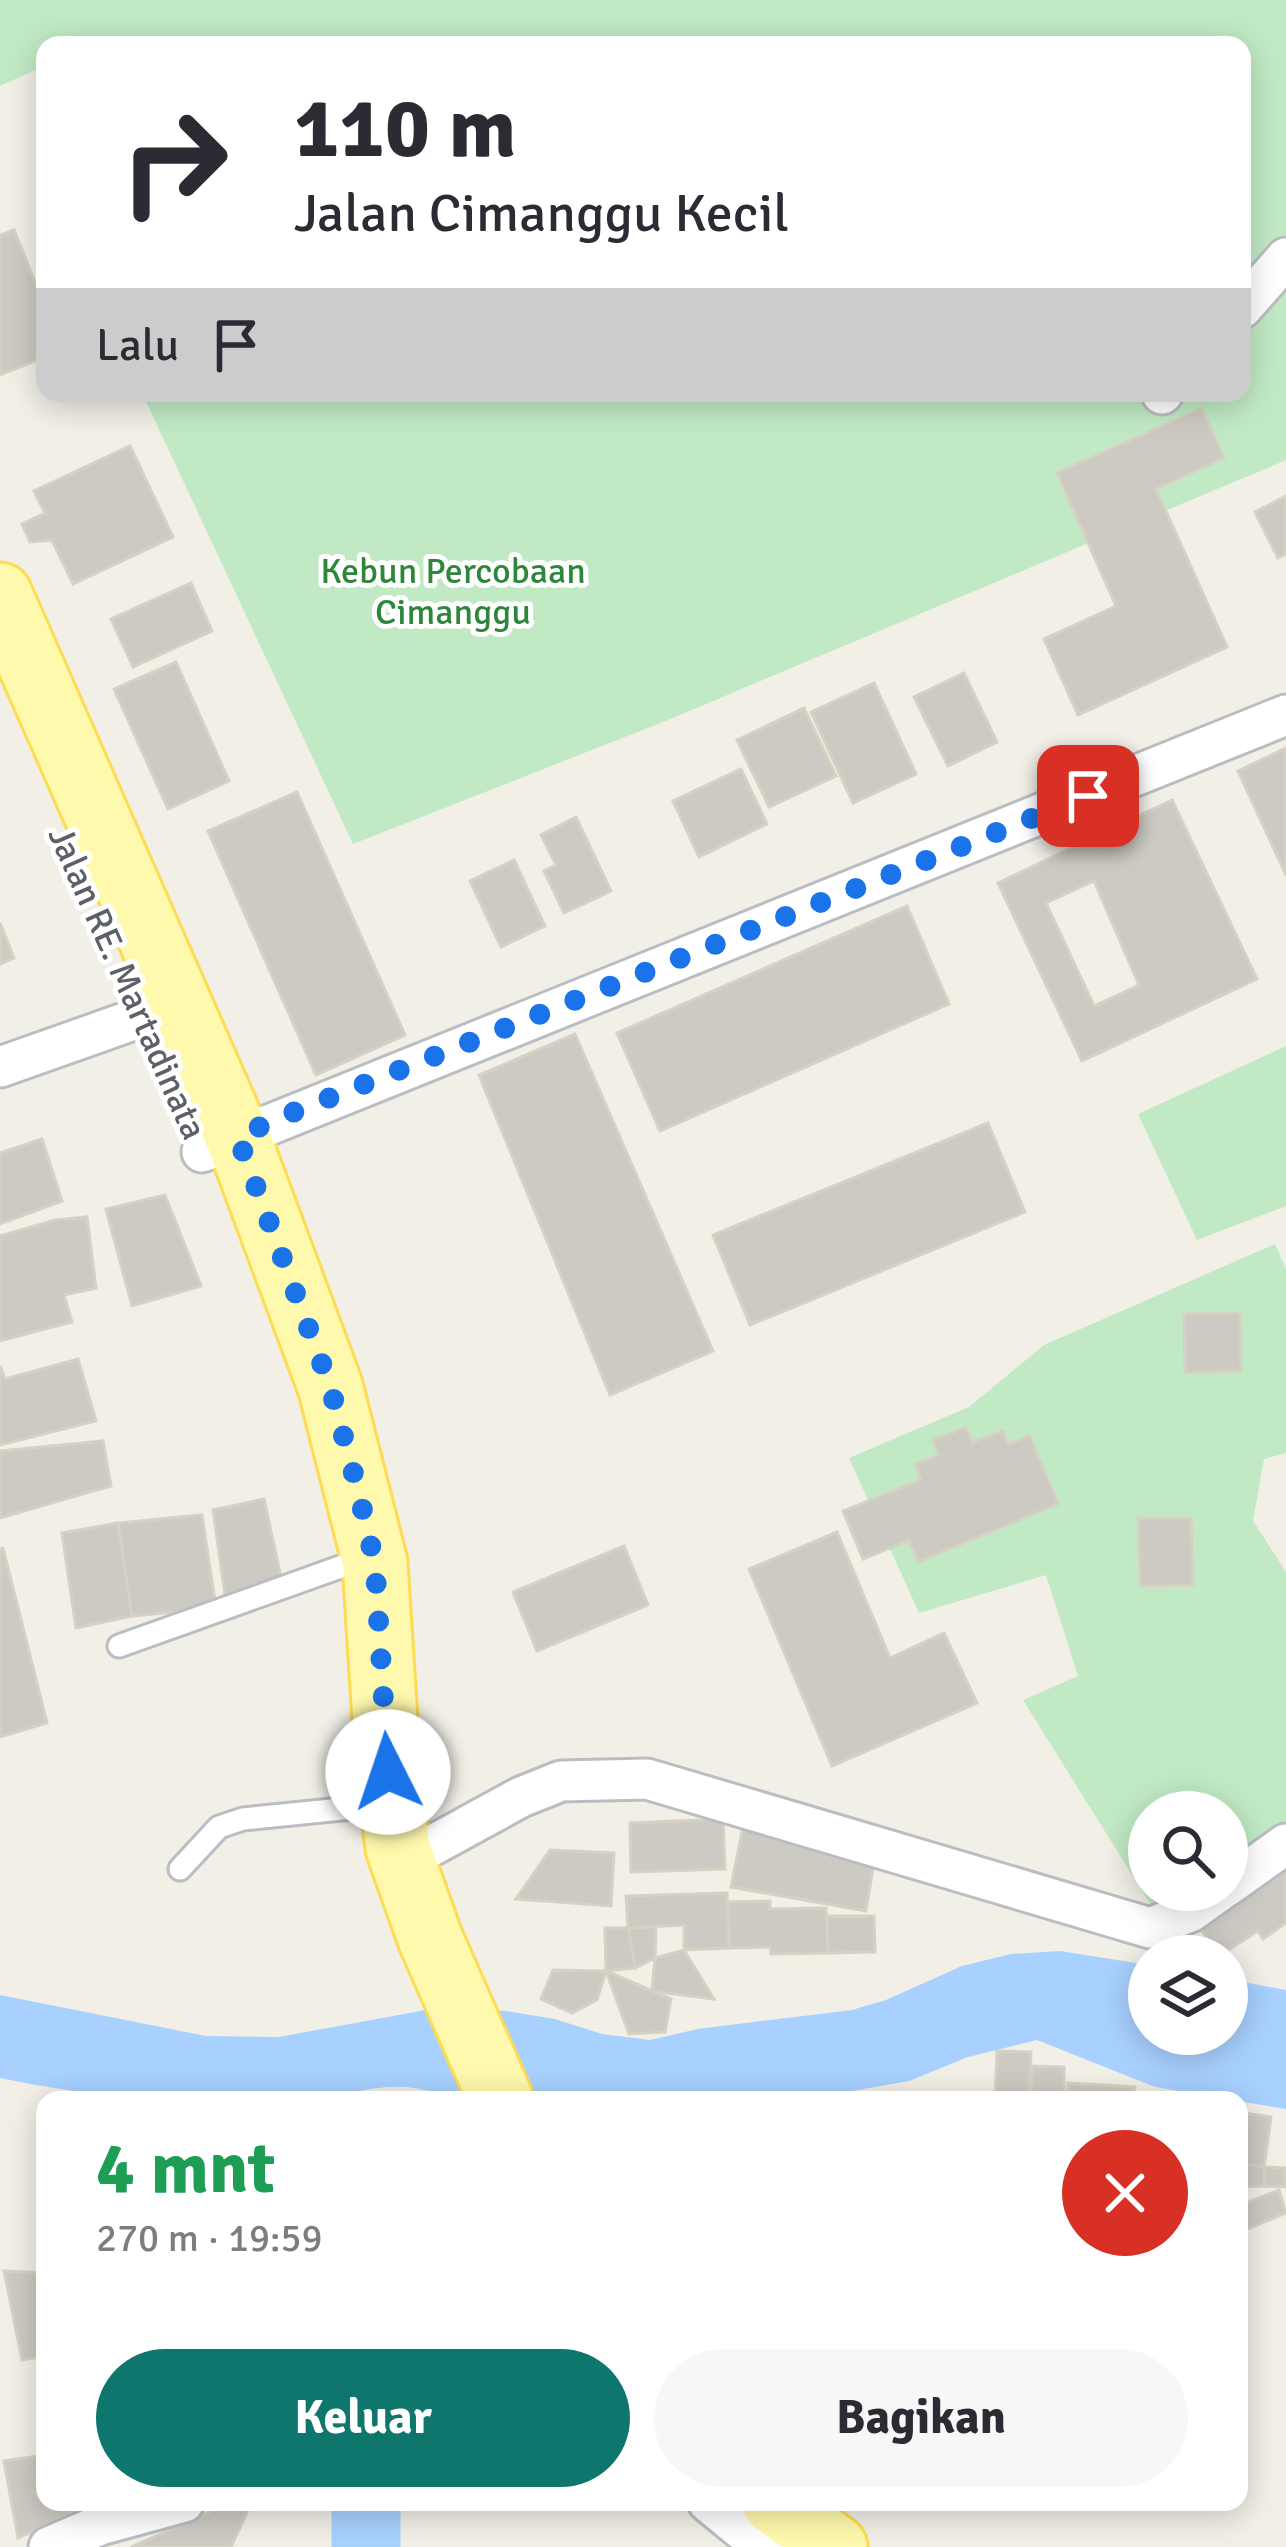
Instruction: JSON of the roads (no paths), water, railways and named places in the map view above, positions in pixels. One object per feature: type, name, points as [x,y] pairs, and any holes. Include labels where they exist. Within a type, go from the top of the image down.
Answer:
[{"type":"main road","name":"Jalan RE. Martadinata","points":[[0,595],[161,1011],[220,1145],[359,1565],[348,1642],[345,1730],[351,1808],[364,1856],[496,2091]]},
{"type":"main road","name":"Jalan RE. Martadinata","points":[[0,695],[161,1011]]},
{"type":"main road","points":[[359,1565],[418,1951]]},
{"type":"main road","name":"Jalan RE. Martadinata","points":[[418,1951],[460,2091]]},
{"type":"main road","points":[[748,2511],[794,2547]]},
{"type":"main road","points":[[786,2511],[835,2547]]},
{"type":"street","points":[[1251,298],[1286,258]]},
{"type":"street","points":[[220,1145],[1286,715]]},
{"type":"street","points":[[0,1066],[161,1011]]},
{"type":"street","points":[[402,1862],[521,1797],[561,1781],[647,1779],[1150,1928],[1191,1911]]},
{"type":"street","points":[[1248,1871],[1286,1844]]},
{"type":"street","points":[[49,2547],[100,2524],[150,2511]]},
{"type":"street","points":[[719,2511],[763,2547]]},
{"type":"street","points":[[814,2511],[864,2547]]},
{"type":"lane","points":[[119,1646],[359,1565]]},
{"type":"lane","points":[[180,1869],[219,1827],[243,1819],[351,1808]]},
{"type":"water","points":[[1060,1951],[1128,1962],[1128,2055],[1248,2055],[1248,1983],[1286,1990],[1286,2109],[1248,2103],[1248,2091],[1155,2087],[1037,2040],[968,2057],[909,2081],[852,2091],[428,2091],[400,2087],[75,2091],[0,2078],[0,1995],[206,2036],[279,2037],[442,2007],[506,2011],[650,2040],[698,2029],[852,2010],[962,1966],[1011,1954]]},
{"type":"waterway","points":[[366,2511],[366,2547]]},
{"type":"park label","name":"Kebun Percobaan Cimanggu","points":[[453,592]]}]
